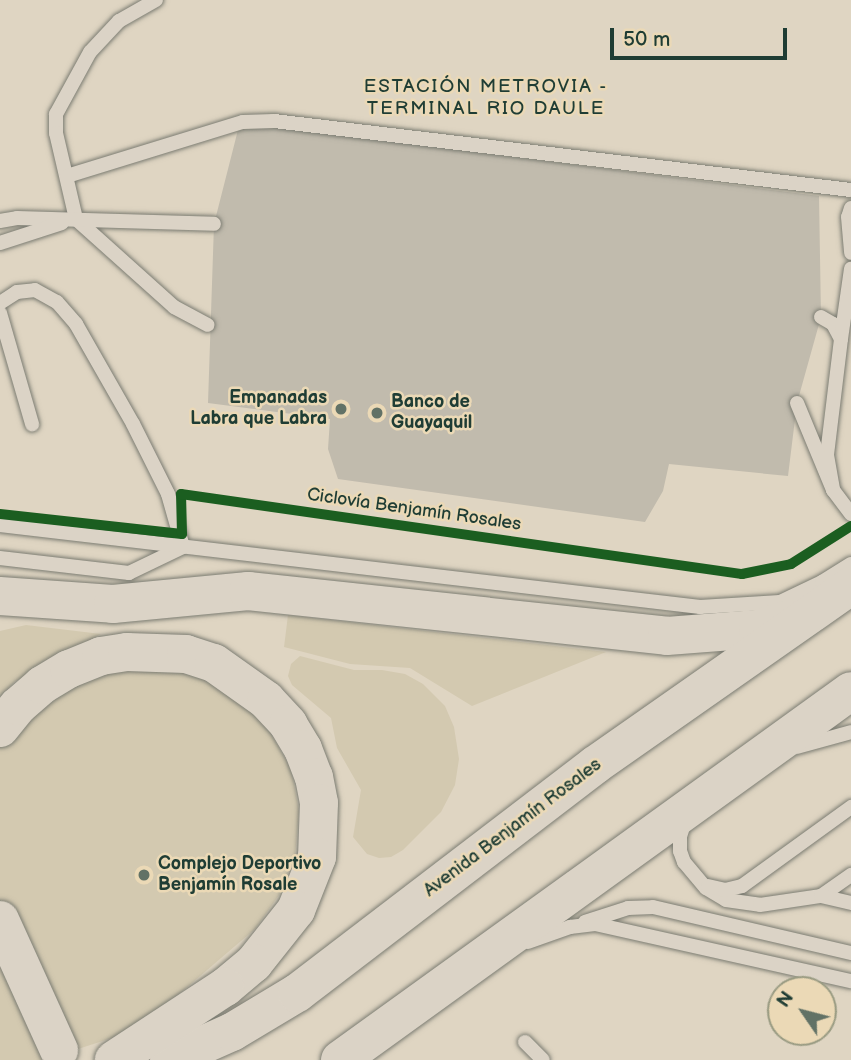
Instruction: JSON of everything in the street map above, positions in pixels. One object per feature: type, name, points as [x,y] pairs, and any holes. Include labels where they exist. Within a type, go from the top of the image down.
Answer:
[{"type":"main road","name":"Avenida Benjamín Rosales","points":[[169,1060],[232,1032],[297,993],[594,765],[851,586]]},
{"type":"main road","points":[[0,596],[113,604],[248,591],[667,636],[758,629],[817,610]]},
{"type":"main road","points":[[1,727],[18,706],[42,685],[80,664],[127,652],[186,654],[214,663],[266,700],[288,724],[314,777],[319,803],[317,857],[296,910],[254,963],[225,987],[114,1060]]},
{"type":"main road","points":[[340,1060],[851,691]]},
{"type":"main road","points":[[0,920],[62,1055]]},
{"type":"main road","points":[[0,967],[62,1055]]},
{"type":"main road","points":[[383,1060],[426,999]]},
{"type":"lane","points":[[156,0],[119,20],[90,52],[56,114],[56,133],[76,219],[174,307],[208,325]]},
{"type":"lane","points":[[67,176],[243,121],[274,121],[851,190]]},
{"type":"lane","points":[[851,208],[848,217],[851,253]]},
{"type":"lane","points":[[0,222],[17,218],[214,224]]},
{"type":"lane","points":[[0,243],[76,219]]},
{"type":"lane","points":[[833,490],[827,455],[851,268]]},
{"type":"lane","points":[[0,303],[17,292],[35,290],[57,302],[76,324],[133,424],[168,494],[183,547]]},
{"type":"lane","points":[[0,313],[32,424]]},
{"type":"lane","points":[[821,317],[834,324],[841,339]]},
{"type":"lane","points":[[797,403],[833,490],[851,514]]},
{"type":"lane","points":[[0,525],[700,607],[780,602],[822,582],[851,564]]},
{"type":"lane","points":[[0,558],[129,573],[183,547]]},
{"type":"lane","points":[[755,759],[851,732]]},
{"type":"lane","points":[[702,797],[684,823],[680,836],[684,862],[698,880],[716,895],[738,903],[760,905],[821,896],[851,903]]},
{"type":"lane","points":[[698,880],[716,889],[743,886],[851,807]]},
{"type":"lane","points":[[821,896],[851,875]]},
{"type":"lane","points":[[472,966],[507,949],[628,908],[653,907],[851,953]]},
{"type":"lane","points":[[570,928],[595,925],[618,927],[851,981]]},
{"type":"lane","points":[[525,1042],[543,1060]]},
{"type":"shaded area","points":[[288,615],[606,652],[472,706],[410,668],[350,664],[284,647]]},
{"type":"shaded area","points":[[26,625],[101,634],[14,682],[0,697],[0,631]]},
{"type":"shaded area","points":[[300,656],[354,670],[382,670],[405,674],[423,684],[445,706],[454,727],[459,759],[455,785],[441,812],[403,850],[391,857],[379,858],[367,854],[353,837],[361,790],[337,748],[331,718],[292,685],[288,676],[291,664]]},
{"type":"shaded area","name":"Complejo Deportivo Benjamín Rosale","points":[[128,666],[167,669],[202,678],[265,723],[291,769],[299,811],[295,855],[279,895],[255,929],[151,1018],[115,1037],[44,1060],[0,1060],[0,731],[57,694]]},
{"type":"building","points":[[240,122],[819,196],[821,317],[797,403],[788,476],[669,464],[663,491],[645,522],[338,479],[328,449],[330,419],[208,403],[214,224]]},
{"type":"cycle path","name":"Ciclovía Benjamín Rosales","points":[[0,514],[182,534],[181,494],[742,574],[791,564],[851,526]]},
{"type":"place","name":"Empanadas Labra que Labra","points":[[341,409]]},
{"type":"place","name":"Banco de Guayaquil","points":[[377,413]]},
{"type":"place","name":"Complejo Deportivo Benjamín Rosale","points":[[144,875]]},
{"type":"district","name":"ESTACIÓN METROVIA - TERMINAL RIO DAULE","points":[[486,98]]}]
